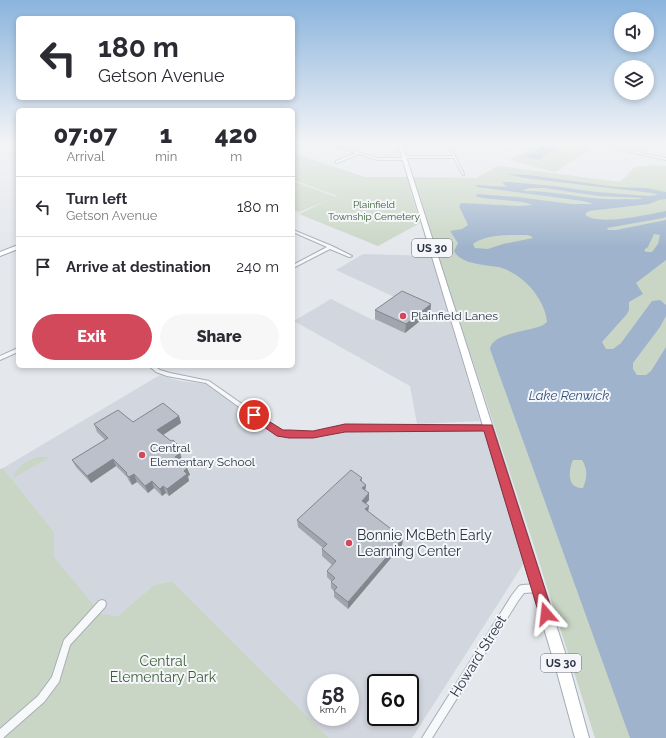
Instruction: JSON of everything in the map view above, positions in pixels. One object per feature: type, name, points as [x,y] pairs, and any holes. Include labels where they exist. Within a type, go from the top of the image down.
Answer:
[{"type":"main road","name":"US 30","points":[[410,178],[538,588],[582,738]]},
{"type":"main road","points":[[0,254],[16,248]]},
{"type":"street","points":[[295,232],[350,256]]},
{"type":"street","points":[[295,266],[331,247]]},
{"type":"street","points":[[0,358],[16,351]]},
{"type":"street","points":[[154,368],[169,376],[207,382],[280,434],[313,434],[345,428],[488,427]]},
{"type":"street","name":"Howard Street","points":[[427,738],[515,598],[522,589],[538,588]]},
{"type":"street","points":[[0,735],[42,699],[56,679],[67,643],[102,604]]},
{"type":"shaded area","points":[[363,254],[431,256],[480,421],[417,424],[410,386],[295,322],[331,299],[373,320],[401,300],[336,270]]},
{"type":"shaded area","points":[[160,375],[180,381],[206,384],[261,424],[284,437],[313,437],[341,431],[484,430],[524,563],[412,738],[329,738],[317,726],[359,726],[359,674],[307,674],[307,716],[172,581],[154,585],[118,616],[101,615],[54,557],[54,532],[3,468]]},
{"type":"green space","name":"Plainfield Township Cemetery","points":[[295,178],[407,178],[420,223],[378,246],[299,214],[337,196],[295,181]]},
{"type":"green space","name":"Lake Renwick","points":[[412,178],[593,178],[620,182],[624,178],[666,178],[666,738],[595,738],[532,540]]},
{"type":"green space","points":[[295,182],[336,197],[299,212],[295,211]]},
{"type":"green space","points":[[39,457],[50,457],[13,478],[17,470],[23,464]]},
{"type":"green space","name":"Central Elementary Park","points":[[3,468],[54,532],[54,557],[101,614],[118,616],[154,585],[172,581],[307,716],[307,726],[317,726],[329,738],[0,738],[0,469]]},
{"type":"water","name":"Lake Renwick","points":[[529,178],[554,178],[616,187],[646,188],[666,192],[666,199],[649,204],[589,211],[585,214],[591,218],[611,220],[666,211],[666,217],[663,218],[607,228],[608,230],[616,230],[666,220],[666,260],[636,283],[643,294],[629,302],[629,310],[627,314],[602,342],[606,349],[613,349],[621,343],[652,301],[660,300],[666,305],[666,316],[660,327],[633,363],[633,369],[637,375],[646,375],[651,371],[666,347],[666,738],[630,738],[490,349],[492,343],[497,339],[512,333],[543,325],[547,322],[543,307],[532,289],[523,280],[508,270],[475,264],[458,256],[454,251],[458,243],[450,231],[462,229],[468,225],[459,206],[461,203],[520,206],[532,205],[522,202],[477,197],[476,194],[517,197],[571,204],[594,204],[583,201],[477,187],[476,185],[507,187],[502,182],[508,182],[554,186],[596,192],[649,196],[658,195],[652,193]],"holes":[[[530,188],[544,188],[598,196],[643,198],[600,199],[523,190]],[[654,234],[660,235],[658,244],[652,252],[646,252],[644,250],[648,247]],[[506,235],[527,235],[533,238],[503,244],[488,249],[475,248],[473,244],[485,238]],[[573,460],[582,460],[584,463],[586,474],[583,488],[578,488],[571,482],[570,469]]]},
{"type":"building","points":[[402,291],[431,304],[406,324],[375,310]]},
{"type":"building","name":"Central Elementary School","points":[[163,403],[179,416],[157,430],[178,445],[174,448],[180,453],[175,457],[187,468],[184,471],[187,474],[167,489],[163,486],[160,489],[152,481],[145,486],[134,474],[129,477],[113,459],[87,476],[72,460],[108,438],[94,424],[118,410],[133,422]]},
{"type":"building","name":"Bonnie McBeth Early Learning Center","points":[[351,470],[362,478],[360,480],[366,485],[362,488],[369,493],[362,501],[369,506],[365,509],[403,538],[348,602],[334,591],[337,587],[331,582],[335,578],[327,571],[336,561],[322,549],[327,544],[297,520]]},
{"type":"place","name":"Plainfield Lanes","points":[[403,316]]},
{"type":"place","name":"Central Elementary School","points":[[142,455]]},
{"type":"place","name":"Bonnie McBeth Early Learning Center","points":[[349,543]]},
{"type":"route","points":[[254,415],[280,434],[325,433],[336,429],[345,428],[488,427],[546,614]]}]
